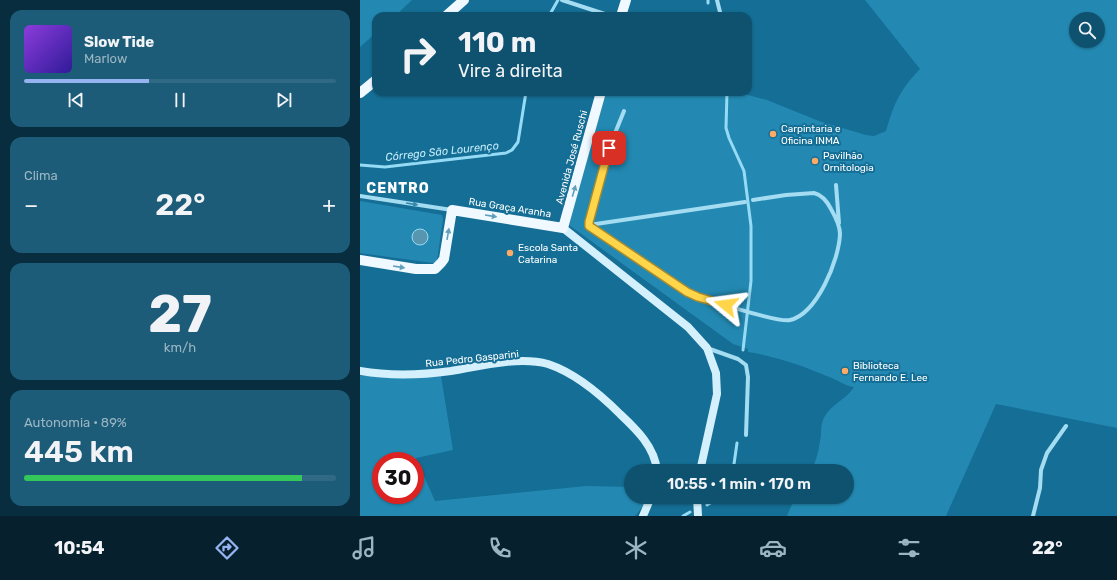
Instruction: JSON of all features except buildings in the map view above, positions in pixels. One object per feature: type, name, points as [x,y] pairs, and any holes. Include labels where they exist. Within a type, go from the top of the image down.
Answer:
[{"type":"main road","points":[[450,12],[464,0]]},
{"type":"main road","points":[[622,12],[626,0]]},
{"type":"main road","points":[[360,93],[372,83]]},
{"type":"main road","name":"Avenida José Ruschi","points":[[563,228],[600,96]]},
{"type":"main road","points":[[360,260],[416,269],[435,269],[444,259],[452,210]]},
{"type":"main road","name":"Rua Graça Aranha","points":[[452,210],[563,228]]},
{"type":"street","points":[[562,0],[599,12]]},
{"type":"street","points":[[717,0],[720,12]]},
{"type":"street","points":[[589,225],[609,148],[624,111]]},
{"type":"street","points":[[589,225],[596,232],[687,292],[698,297],[782,321],[790,320],[804,313],[812,306],[820,294],[834,258],[840,235],[836,185]]},
{"type":"street","points":[[753,200],[786,195],[818,194],[828,204],[839,227]]},
{"type":"street","points":[[360,196],[452,210]]},
{"type":"street","points":[[589,225],[745,202]]},
{"type":"street","points":[[563,228],[688,327],[707,348],[716,373],[717,394],[702,464]]},
{"type":"street","points":[[707,348],[738,359],[746,365],[748,377],[746,435]]},
{"type":"street","name":"Rua Pedro Gasparini","points":[[360,371],[372,373],[406,374],[449,371],[509,362],[536,362],[548,365],[580,380],[615,408],[631,424],[648,445],[655,464]]},
{"type":"street","points":[[1033,516],[1047,452],[1066,426]]},
{"type":"street","points":[[643,516],[648,504]]},
{"type":"street","points":[[697,504],[698,516]]},
{"type":"shaded area","points":[[360,0],[412,0],[399,12],[372,12],[372,36],[360,47]]},
{"type":"shaded area","points":[[865,0],[1117,0],[1117,428],[996,404],[946,516],[787,516],[792,504],[854,504],[854,464],[814,464],[818,454],[823,420],[830,410],[854,387],[789,362],[748,352],[748,349],[733,344],[569,225],[605,96],[752,96],[767,100],[819,121],[874,136],[886,131],[898,97],[920,69]]},
{"type":"shaded area","points":[[360,201],[442,215],[443,219],[437,261],[433,263],[360,253]]},
{"type":"shaded area","points":[[417,229],[423,229],[428,234],[426,243],[423,245],[417,245],[412,240],[412,234]]},
{"type":"shaded area","points":[[360,376],[441,376],[453,450],[424,456],[424,452],[372,452],[372,504],[424,504],[424,476],[435,501],[586,486],[624,487],[624,504],[644,504],[635,516],[360,516]]},
{"type":"waterway","name":"Córrego São Lourenço","points":[[551,12],[558,0]]},
{"type":"waterway","name":"Córrego São Lourenço","points":[[360,165],[385,167],[506,153],[512,150],[518,142],[525,96]]},
{"type":"waterway","points":[[727,96],[726,128],[744,171],[751,226],[751,281],[743,350]]},
{"type":"waterway","points":[[734,464],[737,443]]},
{"type":"waterway","points":[[683,516],[690,512]]},
{"type":"place","name":"Carpintaria e Oficina INMA","points":[[773,134]]},
{"type":"place","name":"Pavilhão Ornitologia","points":[[815,161]]},
{"type":"place","name":"Escola Santa Catarina","points":[[510,253]]},
{"type":"place","name":"Biblioteca Fernando E. Lee","points":[[845,371]]},
{"type":"district","name":"CENTRO","points":[[398,188]]},
{"type":"route","points":[[609,148],[588,224],[590,228],[687,292],[698,297],[726,305]]}]
